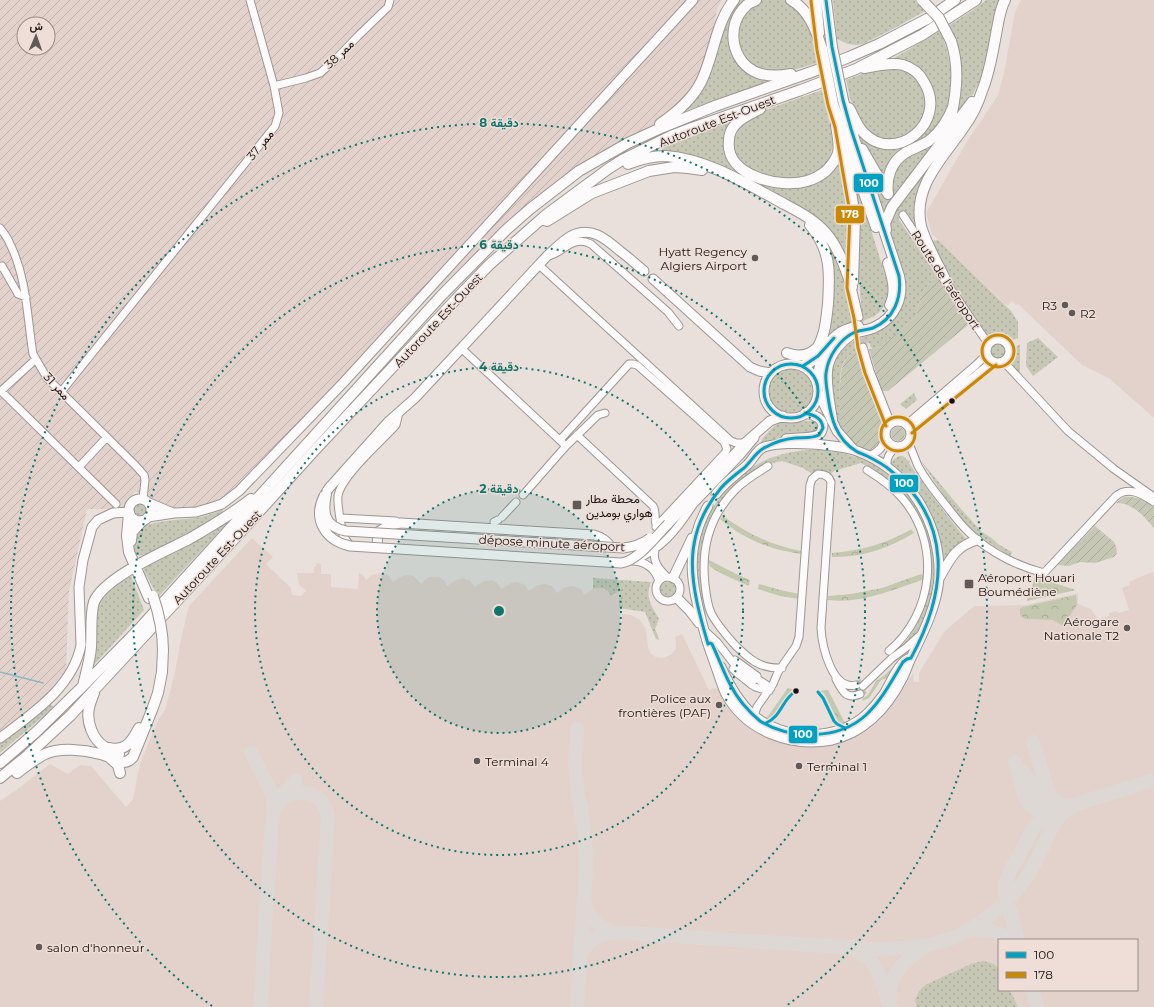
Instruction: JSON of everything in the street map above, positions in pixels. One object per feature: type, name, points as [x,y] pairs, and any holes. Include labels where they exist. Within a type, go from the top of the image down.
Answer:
[{"type":"highway","points":[[628,143],[667,119],[684,106],[701,83],[728,0]]},
{"type":"highway","points":[[718,31],[725,13],[734,0]]},
{"type":"highway","points":[[756,0],[746,5],[737,19],[734,28],[734,46],[737,55],[742,62],[753,71],[768,76],[778,76],[817,70]]},
{"type":"highway","points":[[791,0],[803,8],[815,29],[838,102],[850,129],[886,236],[894,272],[893,297],[888,309],[874,322],[841,332],[818,356],[801,366]]},
{"type":"highway","points":[[816,0],[822,49]]},
{"type":"highway","points":[[826,0],[840,126],[855,213],[852,287]]},
{"type":"highway","points":[[922,0],[939,18],[951,41],[955,55],[957,68],[956,88],[953,107],[944,138]]},
{"type":"highway","name":"Autoroute Est-Ouest","points":[[0,763],[35,733],[139,630],[227,531],[442,296],[506,230],[530,209],[579,172],[628,143],[715,106],[817,70],[879,44],[929,18],[955,0]]},
{"type":"highway","name":"Autoroute Est-Ouest","points":[[0,778],[52,734],[95,690],[414,344],[489,265],[547,214],[603,172],[622,160],[671,136],[856,69],[922,35],[976,0]]},
{"type":"highway","points":[[945,279],[926,240],[921,225],[920,210],[922,195],[926,182],[932,171],[965,126],[979,100],[986,82],[1000,12],[1005,0]]},
{"type":"highway","points":[[838,102],[849,108],[858,126],[863,132],[872,140],[884,143],[897,143],[911,138],[922,128],[928,118],[930,94],[925,83],[914,71],[905,66],[894,64],[856,69]]},
{"type":"highway","points":[[886,236],[885,223],[892,207],[968,108],[986,82]]},
{"type":"highway","points":[[801,90],[743,118],[735,125],[729,138],[730,152],[736,163],[746,171],[767,181],[785,183],[808,181],[821,175],[838,153],[838,102]]},
{"type":"highway","points":[[850,129],[888,194],[888,178],[894,164],[906,153],[921,146],[935,136],[946,122],[953,107]]},
{"type":"highway","points":[[832,420],[826,376],[830,358],[835,350],[848,337],[856,332],[879,325],[892,313],[898,304],[901,293],[900,281],[894,272],[840,126]]},
{"type":"highway","points":[[580,190],[619,168],[634,161],[650,157],[666,156],[686,159],[708,166],[802,213],[814,222],[832,241],[852,287]]},
{"type":"highway","points":[[517,240],[587,195],[654,170],[674,167],[694,168],[761,192]]},
{"type":"highway","points":[[793,209],[803,217],[815,231],[824,248],[828,260],[829,279],[824,336],[818,348],[801,366]]},
{"type":"highway","points":[[817,387],[818,368],[824,360],[841,344]]},
{"type":"highway","points":[[788,353],[795,356],[804,356],[818,348]]},
{"type":"highway","points":[[82,687],[91,649],[94,603],[98,595],[118,577],[208,528],[243,505],[276,479]]},
{"type":"highway","points":[[128,765],[153,701],[159,667],[162,628],[157,606],[130,557],[127,542],[129,513]]},
{"type":"highway","points":[[136,566],[132,552],[131,537],[134,529],[145,519]]},
{"type":"highway","points":[[128,765],[129,761],[133,757],[155,703],[162,672],[161,650]]},
{"type":"highway","points":[[95,690],[88,716],[91,729],[98,741],[106,748],[122,755],[128,765]]},
{"type":"highway","points":[[98,741],[112,749],[121,748],[126,746],[132,740],[139,728],[144,724]]},
{"type":"highway","points":[[0,784],[35,760],[53,751],[87,751],[102,754],[128,765]]},
{"type":"highway","points":[[102,754],[118,765],[120,773]]},
{"type":"main road","points":[[174,513],[146,501],[137,499],[134,500],[130,506],[129,513],[136,520],[174,513],[196,512],[222,504],[239,491],[344,382],[693,0]]},
{"type":"main road","points":[[325,494],[389,421],[415,398],[547,256],[562,242],[577,234],[588,232],[600,235],[644,271]]},
{"type":"main road","points":[[653,279],[750,367],[759,371],[771,372]]},
{"type":"main road","points":[[783,416],[772,409],[765,398],[765,384],[771,372],[775,369],[783,365],[792,364],[801,366],[811,373],[840,435],[854,450]]},
{"type":"main road","points":[[668,524],[715,474],[772,419],[783,416],[795,417],[806,413],[811,409],[815,402],[817,387]]},
{"type":"main road","points":[[716,494],[728,480],[746,466],[756,453],[764,447],[789,439],[818,435],[823,428],[822,422],[818,417],[806,413]]},
{"type":"main road","points":[[697,530],[693,546],[692,571],[696,603],[722,686],[735,706],[752,723],[764,731],[789,740],[803,742],[818,742],[839,738],[854,732],[872,720],[893,694],[903,676],[927,624],[933,606],[938,580],[938,554],[936,541],[928,517],[915,495],[887,467],[854,450],[808,444],[786,444],[764,447]]},
{"type":"main road","name":"dépose minute aéroport","points":[[325,494],[324,511],[327,518],[338,528],[346,530],[628,548],[639,545],[668,524]]},
{"type":"main road","name":"dépose minute aéroport","points":[[325,494],[320,506],[322,527],[328,535],[338,542],[346,545],[624,562],[632,560],[636,557],[668,524]]},
{"type":"main road","points":[[145,519],[151,510],[146,501]]},
{"type":"main road","points":[[670,577],[697,530],[708,506]]},
{"type":"main road","points":[[0,738],[38,710],[64,682],[71,672],[79,654],[81,645],[79,587],[83,560],[92,527],[98,520],[113,513],[129,513]]},
{"type":"main road","points":[[377,547],[378,532]]},
{"type":"main road","points":[[938,580],[954,553],[962,546],[977,540]]},
{"type":"main road","points":[[677,598],[704,630]]},
{"type":"main road","points":[[708,644],[711,644],[714,647],[735,695],[746,708],[754,716],[775,728],[794,733],[818,734],[832,732],[856,723],[868,713],[883,695],[903,662],[911,658]]},
{"type":"street","name":"ممر 37","points":[[61,392],[275,126],[279,114],[274,86],[250,0]]},
{"type":"street","name":"ممر 38","points":[[274,86],[320,73],[388,7],[390,0]]},
{"type":"street","name":"Route de l'aéroport","points":[[903,215],[989,345]]},
{"type":"street","name":"ممر 31","points":[[0,228],[10,242],[17,258],[23,280],[33,354],[46,378],[144,475],[146,501]]},
{"type":"street","points":[[547,256],[560,251],[576,241],[588,242],[597,248],[655,300],[679,326]]},
{"type":"street","points":[[0,265],[18,294],[26,297]]},
{"type":"street","points":[[539,265],[731,441],[739,444],[745,444]]},
{"type":"street","points":[[852,287],[859,317]]},
{"type":"street","points":[[998,340],[1004,342],[1007,345],[1009,353],[1007,358],[1003,361],[993,361],[987,350],[989,345],[998,340]]},
{"type":"street","points":[[863,347],[870,371],[891,424]]},
{"type":"street","points":[[461,348],[566,446]]},
{"type":"street","points":[[908,427],[988,354]]},
{"type":"street","points":[[36,359],[1,390],[116,504]]},
{"type":"street","points":[[908,427],[993,361]]},
{"type":"street","points":[[1003,361],[1070,433],[1114,469],[1154,497]]},
{"type":"street","points":[[560,440],[630,364],[634,364],[637,365],[724,442],[727,449],[725,453],[656,526]]},
{"type":"street","points":[[398,413],[398,421],[396,425],[346,478],[342,484],[338,496],[340,518],[344,535],[349,544],[357,547],[623,563],[633,561],[655,550],[673,533],[693,505]]},
{"type":"street","points":[[523,495],[577,435],[598,415],[605,413]]},
{"type":"street","points":[[868,456],[877,452],[883,445],[887,429],[891,424],[897,422],[908,427]]},
{"type":"street","points":[[656,526],[662,528],[671,526],[740,456],[763,427]]},
{"type":"street","points":[[887,467],[887,460],[890,453],[908,441],[910,435],[908,427]]},
{"type":"street","points":[[577,435],[653,506],[656,526]]},
{"type":"street","points":[[886,436],[889,442],[899,446]]},
{"type":"street","points":[[79,467],[107,437]]},
{"type":"street","points":[[908,441],[918,466],[927,481],[962,525],[977,540],[1010,560],[1044,573],[1120,492],[1127,490],[1134,491],[1154,502]]},
{"type":"street","points":[[768,466],[736,489],[719,512],[709,534],[704,554],[705,592],[715,621],[744,654],[758,664],[770,668],[782,668]]},
{"type":"street","points":[[867,470],[891,487],[907,504],[920,527],[927,553],[927,582],[922,604],[908,631],[889,651]]},
{"type":"street","points":[[754,716],[757,707],[770,689],[776,675],[796,646],[799,637],[810,485],[813,477],[821,474],[830,479],[831,482],[821,628],[823,642],[831,668],[843,683],[849,686],[861,688],[887,662],[912,644],[927,624]]},
{"type":"street","points":[[340,518],[475,527],[496,521],[516,502]]},
{"type":"street","points":[[655,550],[654,556],[659,568],[677,581],[680,586],[680,591],[677,598],[668,602],[659,598],[655,590],[659,581],[663,578],[670,577]]},
{"type":"street","points":[[633,561],[642,562],[650,566],[656,573],[659,581]]},
{"type":"street","points":[[704,630],[717,642],[738,668],[770,689]]},
{"type":"street","points":[[756,681],[770,689]]},
{"type":"shaded area","points":[[0,0],[722,0],[717,10],[710,45],[701,74],[692,90],[667,117],[601,155],[563,181],[498,231],[301,422],[244,485],[222,501],[186,511],[169,508],[135,491],[127,505],[118,509],[87,509],[69,591],[66,670],[40,702],[0,736]]},
{"type":"shaded area","points":[[1021,0],[1154,0],[1154,418],[1110,379],[1082,365],[1018,304],[1016,305],[1012,301],[1007,306],[932,234],[926,213],[969,138],[998,95],[1004,73],[1015,12]]},
{"type":"shaded area","points":[[252,538],[273,557],[266,564],[291,588],[292,595],[301,596],[306,591],[299,585],[297,573],[314,573],[316,563],[321,564],[321,574],[331,574],[331,587],[358,589],[359,573],[363,575],[366,580],[372,575],[380,573],[388,575],[393,582],[400,577],[407,575],[414,576],[421,584],[427,578],[439,577],[445,581],[447,586],[456,580],[463,578],[470,581],[475,587],[482,582],[491,580],[496,582],[502,589],[511,583],[517,582],[525,585],[529,591],[538,585],[545,584],[552,586],[557,593],[565,587],[572,586],[582,590],[584,595],[593,589],[600,587],[608,590],[613,596],[621,590],[619,621],[622,622],[622,614],[631,615],[640,620],[646,629],[648,648],[651,654],[662,658],[671,655],[676,649],[675,637],[682,634],[709,690],[720,688],[769,738],[783,743],[803,746],[828,745],[856,736],[868,730],[880,720],[897,699],[913,673],[914,682],[919,682],[919,673],[944,632],[974,606],[1026,605],[1078,593],[1078,604],[1091,609],[1099,623],[1101,623],[1099,619],[1109,616],[1109,613],[1117,611],[1118,613],[1129,610],[1122,588],[1130,585],[1129,582],[1154,572],[1154,1007],[0,1007],[0,801],[50,764],[68,774],[80,765],[91,766],[126,807],[133,799],[140,764],[158,720],[165,710],[175,672],[189,606]]},
{"type":"green space","points":[[739,0],[750,0],[739,9],[735,57],[775,79],[680,113],[701,87],[726,17]]},
{"type":"green space","points":[[762,0],[789,1],[810,25],[817,63],[781,74],[768,73],[744,60],[736,38],[743,15]]},
{"type":"green space","points":[[833,0],[917,0],[927,10],[863,44],[856,45],[848,44],[837,39]]},
{"type":"green space","points":[[986,0],[1000,0],[985,64],[979,82],[972,96],[951,126],[958,84],[948,26]]},
{"type":"green space","points":[[940,31],[947,51],[951,72],[950,93],[943,121],[933,134],[901,154],[885,183],[858,136],[875,144],[882,144],[917,138],[927,128],[933,115],[934,107],[931,86],[922,73],[894,61],[894,58]]},
{"type":"green space","points":[[896,67],[914,74],[927,96],[926,115],[910,135],[886,141],[876,138],[860,124],[850,98],[846,80],[872,70]]},
{"type":"green space","points":[[822,90],[833,145],[829,160],[819,172],[808,179],[771,180],[738,164],[731,140],[735,129],[757,113]]},
{"type":"green space","points":[[734,120],[727,131],[736,170],[740,174],[749,178],[779,187],[800,188],[808,186],[839,151],[851,215],[849,267],[839,244],[775,197],[661,152],[663,148]]},
{"type":"green space","points":[[943,132],[882,225],[866,164],[885,196],[891,179],[901,161]]},
{"type":"green space","points":[[953,135],[929,171],[918,231],[906,213],[898,218],[936,275],[921,294],[916,317],[880,347],[872,349],[869,343],[856,345],[857,351],[846,359],[842,366],[840,389],[840,408],[843,431],[837,422],[834,406],[832,371],[835,359],[845,346],[858,339],[876,333],[875,330],[896,310],[886,240],[891,216]]},
{"type":"green space","points":[[852,169],[888,284],[887,295],[883,308],[876,315],[872,318],[853,323],[826,345],[830,279],[822,237],[828,241],[862,316]]},
{"type":"green space","points":[[938,240],[1011,311],[1018,322],[1018,338],[1010,341],[1002,337],[988,337],[946,276],[930,241]]},
{"type":"green space","points":[[936,275],[968,325],[888,391],[881,391],[869,349],[880,347],[916,317],[921,294]]},
{"type":"green space","points":[[1038,338],[1058,357],[1033,376],[1026,366],[1027,343]]},
{"type":"green space","points":[[998,343],[1004,345],[1006,351],[1004,357],[998,359],[992,357],[990,351],[992,345]]},
{"type":"green space","points":[[1020,344],[1020,375],[1012,363],[1015,348]]},
{"type":"green space","points":[[860,349],[866,374],[885,418],[881,444],[874,451],[866,451],[855,448],[844,433],[841,424],[840,394],[843,365],[848,357]]},
{"type":"green space","points":[[786,367],[796,367],[804,371],[810,377],[814,385],[814,395],[810,403],[804,409],[796,413],[786,413],[778,409],[772,403],[768,395],[768,385],[772,377],[778,371]]},
{"type":"green space","points":[[914,393],[917,400],[906,409],[900,404]]},
{"type":"green space","points":[[809,421],[817,422],[820,426],[816,432],[793,435],[761,446],[762,439],[773,427],[781,422],[789,423]]},
{"type":"green space","points":[[895,427],[901,427],[905,431],[905,437],[901,441],[895,441],[891,437],[891,431]]},
{"type":"green space","points":[[807,450],[838,452],[860,458],[874,464],[897,482],[909,494],[921,512],[931,537],[935,571],[934,588],[926,616],[914,637],[899,649],[909,637],[917,623],[927,592],[922,529],[883,477],[861,463],[834,471],[829,475],[811,473],[803,468],[782,461],[773,463],[760,469],[725,498],[704,549],[712,621],[710,621],[703,608],[698,588],[696,562],[704,525],[713,508],[723,493],[751,468],[777,456]]},
{"type":"green space","points":[[899,456],[903,456],[910,462],[909,463],[931,494],[969,543],[944,562],[939,536],[929,510],[919,495],[890,465],[893,460]]},
{"type":"green space","points":[[922,462],[982,532],[1012,552],[1010,556],[979,536],[963,521],[944,497]]},
{"type":"green space","points":[[1124,497],[1140,499],[1154,507],[1154,528],[1138,511],[1128,505],[1116,503]]},
{"type":"green space","points":[[137,503],[143,503],[147,507],[147,513],[143,517],[137,517],[133,513],[133,507]]},
{"type":"green space","points":[[222,510],[224,513],[162,547],[140,556],[134,552],[134,535],[139,529],[146,525],[163,521],[198,517]]},
{"type":"green space","points":[[723,516],[760,538],[780,546],[801,551],[801,554],[767,546],[748,538],[720,519]]},
{"type":"green space","points":[[230,520],[158,597],[144,571],[144,565]]},
{"type":"green space","points":[[1095,526],[1114,542],[1117,553],[1114,557],[1095,563],[1080,562],[1069,566],[1057,565]]},
{"type":"green space","points":[[910,530],[914,533],[895,543],[874,551],[854,556],[832,557],[832,553],[872,546],[890,540]]},
{"type":"green space","points":[[709,560],[750,580],[749,586],[722,574],[710,566]]},
{"type":"green space","points":[[921,574],[924,578],[922,580],[888,592],[852,600],[828,600],[828,596],[851,594],[882,588]]},
{"type":"green space","points":[[131,576],[144,610],[92,667],[97,607],[104,595],[120,582]]},
{"type":"green space","points":[[1035,577],[1076,590],[1027,601]]},
{"type":"green space","points":[[593,578],[651,582],[649,597],[651,605],[659,619],[655,629],[659,640],[656,639],[645,612],[619,608],[620,591],[611,596],[604,588],[593,589]]},
{"type":"green space","points":[[668,582],[674,584],[676,590],[674,596],[668,598],[662,596],[660,590],[662,584]]},
{"type":"green space","points":[[759,584],[799,594],[799,599],[780,596],[758,589]]},
{"type":"green space","points":[[1076,595],[1077,605],[1063,626],[1053,620],[1025,619],[1020,615],[1020,609],[1023,607]]},
{"type":"green space","points":[[915,645],[890,677],[881,680],[869,698],[862,701],[863,698],[868,695],[876,681],[886,674]]},
{"type":"green space","points":[[788,688],[795,690],[791,691],[772,719],[766,719]]},
{"type":"green space","points":[[828,690],[846,725],[839,723],[824,693],[815,691]]},
{"type":"green space","points":[[49,703],[54,707],[0,753],[0,742]]},
{"type":"green space","points":[[983,961],[994,964],[998,968],[998,991],[1010,991],[1018,1007],[917,1007],[915,1000],[919,991],[925,985],[971,964]]},
{"type":"waterway","points":[[0,672],[43,683]]},
{"type":"taxiway","points":[[577,729],[575,766],[585,838],[586,867],[577,1007]]},
{"type":"taxiway","points":[[1033,742],[1049,795],[1054,801],[1067,807],[1154,780]]},
{"type":"taxiway","points":[[251,753],[272,794],[273,812],[280,798],[296,781]]},
{"type":"taxiway","points":[[1015,762],[1026,798],[1029,803],[1036,809],[1050,812]]},
{"type":"taxiway","points":[[1022,771],[1029,779],[1045,816]]},
{"type":"taxiway","points":[[261,1007],[271,829],[273,818],[275,809],[285,797],[300,793],[311,794],[318,798],[324,806],[328,817],[316,1007]]},
{"type":"taxiway","points":[[581,954],[593,939],[611,932],[872,949],[907,948],[941,942],[968,930],[981,922],[1005,903],[1032,868],[1055,822],[1065,811],[1077,804]]},
{"type":"taxiway","points":[[1013,921],[1005,892],[1006,882],[1010,872],[1040,820],[1049,813],[1067,807]]},
{"type":"taxiway","points":[[585,903],[591,917],[602,927],[611,932]]},
{"type":"taxiway","points":[[1011,911],[1018,939]]},
{"type":"taxiway","points":[[969,929],[996,932],[1009,939]]},
{"type":"taxiway","points":[[889,1000],[890,990],[895,975],[911,957],[925,947]]},
{"type":"taxiway","points":[[854,949],[870,960],[874,965],[882,982],[890,1007]]},
{"type":"taxiway","points":[[1032,991],[1037,1007]]},
{"type":"tunnel","points":[[888,194],[903,215]]},
{"type":"tunnel","points":[[859,317],[863,347]]},
{"type":"tunnel","points":[[856,685],[862,682]]},
{"type":"tunnel","points":[[860,694],[865,690]]},
{"type":"transit line","name":"100","points":[[826,0],[832,47],[843,100],[899,276],[900,284],[898,300],[895,307],[886,319],[873,328],[855,332],[850,335],[844,339],[832,354],[827,367],[826,385],[829,405],[839,434],[849,446],[887,468],[911,490],[925,512],[934,535],[938,559],[937,583],[932,608],[923,633],[911,658]]},
{"type":"transit line","name":"178","points":[[811,1],[817,50],[828,105],[835,127],[850,213],[847,288],[854,318],[858,348],[865,373],[886,426]]},
{"type":"transit line","name":"178","points":[[995,335],[1001,335],[1011,342],[1014,351],[1013,357],[1007,364],[1001,367],[995,367],[985,360],[982,354],[982,348],[989,338],[995,335]]},
{"type":"transit line","name":"100","points":[[803,366],[818,356],[834,338]]},
{"type":"transit line","name":"100","points":[[791,364],[801,366],[810,372],[816,381],[818,391],[816,401],[810,410],[801,416],[791,418],[781,416],[772,410],[766,401],[764,391],[766,381],[772,372],[781,366],[791,364]]},
{"type":"transit line","name":"178","points":[[912,433],[996,365]]},
{"type":"transit line","name":"100","points":[[708,644],[697,602],[692,563],[694,544],[699,525],[708,507],[721,488],[744,468],[759,451],[784,440],[819,435],[823,428],[821,422],[814,416],[805,413]]},
{"type":"transit line","name":"178","points":[[901,417],[910,422],[914,427],[915,434],[914,441],[910,446],[905,450],[895,451],[891,450],[882,441],[881,431],[882,427],[891,418],[901,417]]},
{"type":"transit line","name":"100","points":[[708,644],[712,644],[729,683],[753,715],[760,721],[772,727],[786,732],[800,734],[829,733],[855,723],[872,709],[886,690],[903,662],[911,658]]},
{"type":"transit line","name":"100","points":[[766,723],[779,712],[791,694],[796,691]]},
{"type":"transit line","name":"100","points":[[818,692],[823,698],[834,721],[845,728]]},
{"type":"place","name":"Hyatt Regency Algiers Airport","points":[[755,258]]},
{"type":"place","name":"R3","points":[[1065,305]]},
{"type":"place","name":"R2","points":[[1072,313]]},
{"type":"place","name":"محطة مطار هواري بومدين","points":[[577,505]]},
{"type":"place","name":"Aéroport Houari Boumédiène","points":[[969,584]]},
{"type":"place","name":"Aérogare Nationale T2","points":[[1127,628]]},
{"type":"place","name":"Police aux frontières (PAF)","points":[[719,705]]},
{"type":"place","name":"Terminal 4","points":[[477,761]]},
{"type":"place","name":"Terminal 1","points":[[799,766]]},
{"type":"place","name":"salon d'honneur","points":[[39,947]]}]
